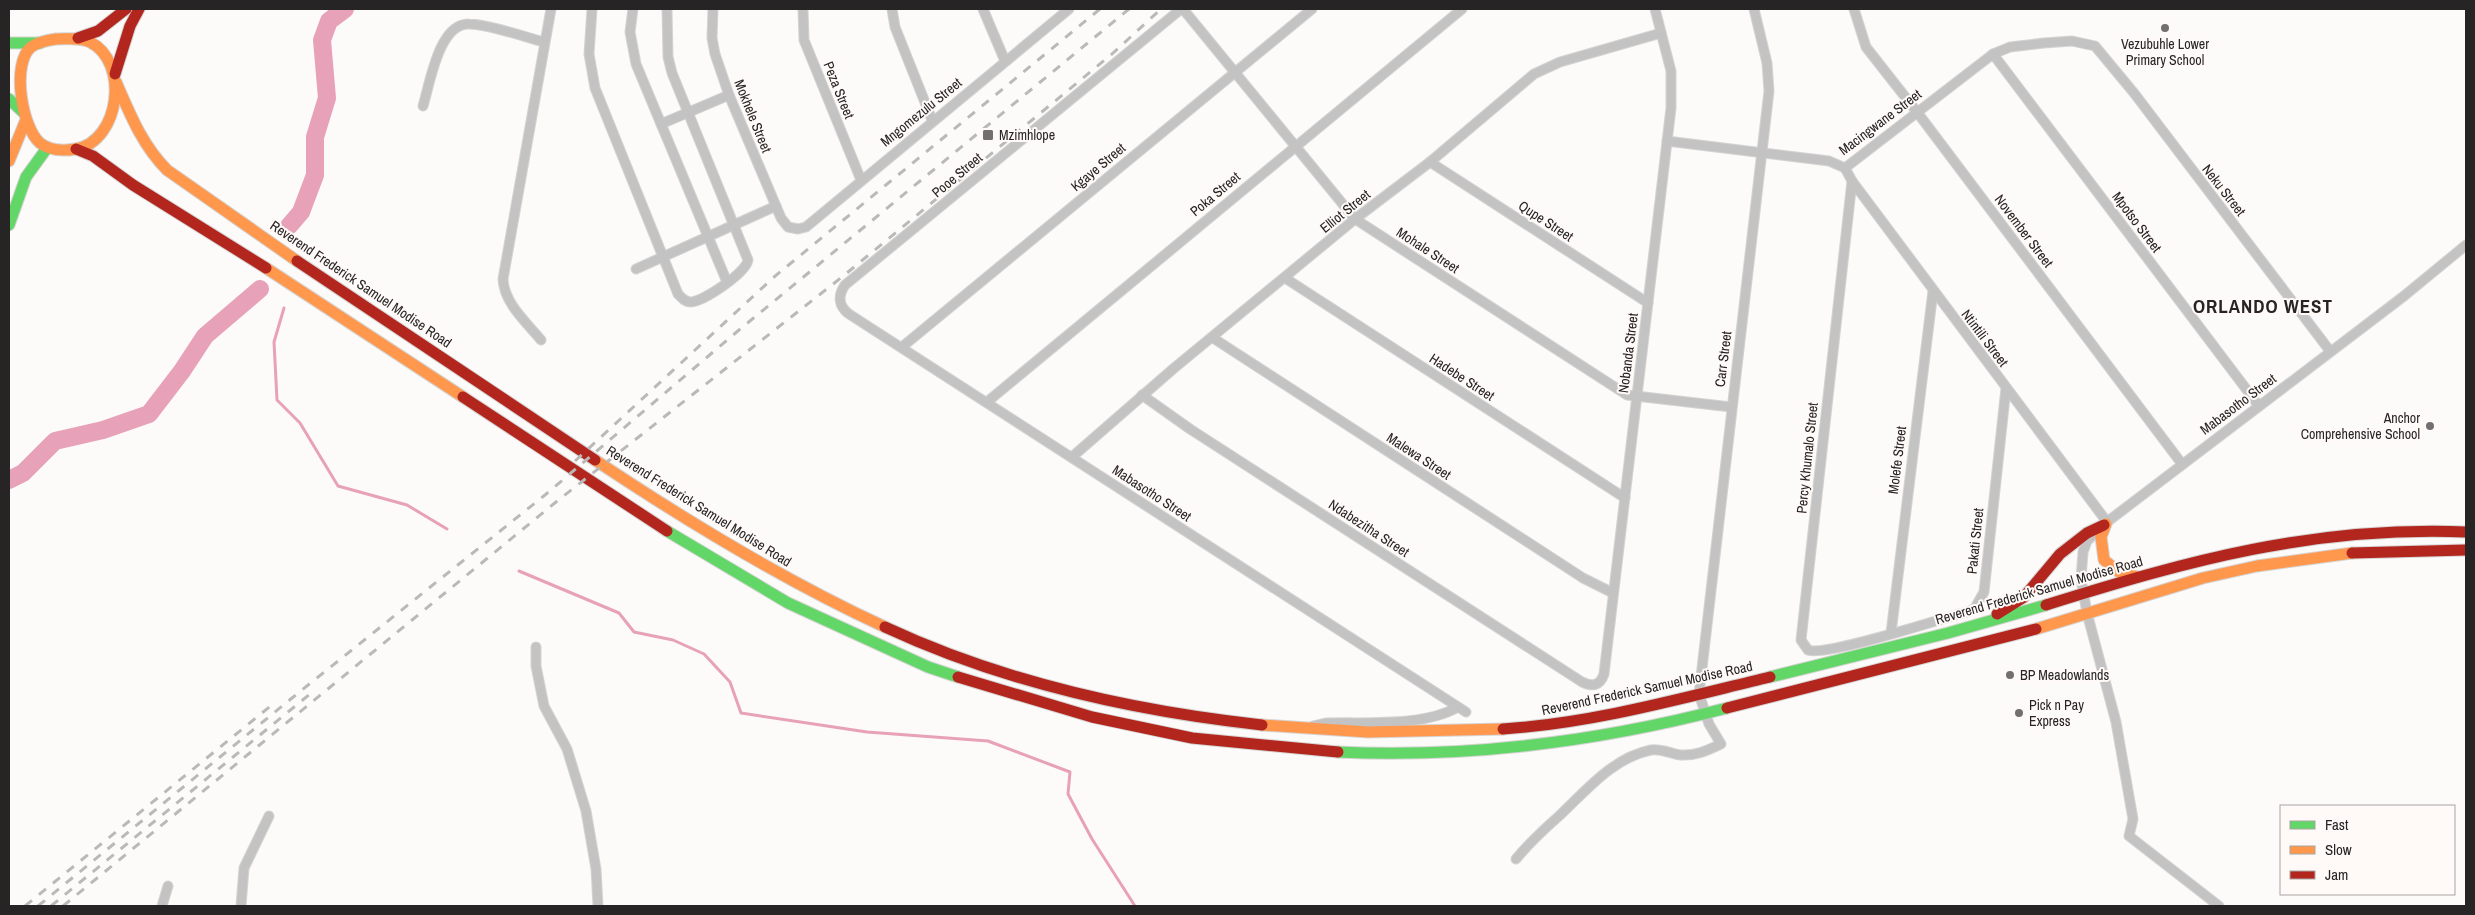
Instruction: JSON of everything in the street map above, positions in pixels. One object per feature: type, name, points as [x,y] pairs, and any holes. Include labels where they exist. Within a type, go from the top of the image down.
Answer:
[{"type":"main road","points":[[71,39],[93,34],[105,27],[126,9]]},
{"type":"main road","points":[[9,99],[24,117],[36,139],[47,148],[60,151],[90,145],[99,138],[114,105],[116,78],[130,26],[139,9]]},
{"type":"main road","points":[[9,161],[24,117],[21,68],[27,52],[32,46],[56,39],[84,40],[95,45],[106,58],[116,78]]},
{"type":"main road","points":[[9,43],[40,43]]},
{"type":"main road","name":"Reverend Frederick Samuel Modise Road","points":[[116,78],[134,125],[153,156],[167,170],[308,267],[650,496],[752,560],[838,606],[952,653],[1015,676],[1078,693],[1177,714],[1300,730],[1396,733],[1558,724],[1699,694],[1979,624],[2212,556],[2289,541],[2366,532],[2466,532]]},
{"type":"main road","points":[[9,225],[26,177],[47,148]]},
{"type":"main road","points":[[76,149],[93,156],[192,224],[297,287],[676,536],[744,578],[814,616],[928,667],[1012,695],[1092,718],[1192,738],[1340,752],[1430,752],[1514,747],[1618,732],[1705,714],[2028,631],[2203,578],[2314,556],[2381,550],[2466,550]]},
{"type":"main road","points":[[2105,524],[2101,537],[2104,560],[2119,572],[2139,577]]},
{"type":"main road","points":[[1979,624],[2019,601],[2055,560],[2087,533],[2105,524]]},
{"type":"street","points":[[541,340],[512,305],[505,291],[503,279],[551,9]]},
{"type":"street","points":[[592,9],[589,54],[595,88],[678,294],[684,300],[691,302],[701,299],[744,270],[748,260],[670,66],[667,9]]},
{"type":"street","points":[[633,9],[630,32],[635,58],[727,282]]},
{"type":"street","name":"Mokhele Street","points":[[713,9],[713,47],[730,95],[776,206],[788,227]]},
{"type":"street","name":"Peza Street","points":[[803,9],[804,40],[861,180]]},
{"type":"street","points":[[892,9],[895,27],[932,120]]},
{"type":"street","points":[[983,9],[1005,61]]},
{"type":"street","name":"Mngomezulu Street","points":[[788,227],[798,229],[806,227],[932,120],[1069,9]]},
{"type":"street","name":"Mohale Street","points":[[1182,9],[1295,148],[1356,219],[1616,389],[1636,397],[1731,407]]},
{"type":"street","name":"Pooe Street","points":[[843,287],[1182,9]]},
{"type":"street","name":"Kgaye Street","points":[[902,347],[1312,9]]},
{"type":"street","name":"Poka Street","points":[[987,402],[1462,9]]},
{"type":"street","name":"Nobanda Street","points":[[1582,682],[1596,685],[1603,678],[1667,141],[1672,91],[1670,71],[1655,9]]},
{"type":"street","name":"Carr Street","points":[[1516,860],[1534,837],[1558,817],[1598,777],[1625,760],[1654,750],[1688,754],[1704,752],[1721,744],[1705,714],[1699,694],[1769,83],[1767,63],[1754,9]]},
{"type":"street","name":"November Street","points":[[1854,9],[1866,47],[2182,464]]},
{"type":"street","points":[[423,106],[443,43],[459,26],[470,24],[544,42]]},
{"type":"street","name":"Elliot Street","points":[[1072,457],[1142,395],[1356,219],[1430,162],[1534,74],[1560,62],[1662,33]]},
{"type":"street","name":"Macingwane Street","points":[[1667,141],[1829,161],[1845,168],[1993,54],[2010,46],[2044,43],[2072,41],[2095,46]]},
{"type":"street","name":"Neku Street","points":[[2095,46],[2134,93],[2330,352]]},
{"type":"street","name":"Mpotso Street","points":[[1993,54],[2259,406]]},
{"type":"street","points":[[661,124],[730,95]]},
{"type":"street","name":"Qupe Street","points":[[1430,162],[1648,303]]},
{"type":"street","name":"Ntintili Street","points":[[1845,168],[1852,181],[2105,524]]},
{"type":"street","name":"Percy Khumalo Street","points":[[1852,181],[1801,640],[1808,650],[1819,652],[1890,633]]},
{"type":"street","points":[[636,269],[776,206]]},
{"type":"street","name":"Mabasotho Street","points":[[2219,906],[2129,836],[2133,819],[2116,722],[2083,594],[2081,566],[2087,541],[2105,524],[2466,245]]},
{"type":"street","name":"Hadebe Street","points":[[1285,278],[1624,498]]},
{"type":"street","name":"Mabasotho Street","points":[[843,287],[840,299],[844,310],[1466,712]]},
{"type":"street","name":"Molefe Street","points":[[1890,633],[1933,291]]},
{"type":"street","name":"Malewa Street","points":[[1213,338],[1567,568],[1613,593]]},
{"type":"street","name":"Pakati Street","points":[[1890,633],[1970,611],[1982,598],[2006,388]]},
{"type":"street","name":"Ndabezitha Street","points":[[1142,395],[1190,430],[1582,682]]},
{"type":"street","points":[[536,647],[536,666],[544,706],[567,749],[586,811],[596,870],[598,906]]},
{"type":"street","points":[[1300,730],[1326,723],[1420,718],[1440,714],[1458,707]]},
{"type":"street","points":[[241,906],[244,868],[269,816]]},
{"type":"street","points":[[162,906],[168,886]]},
{"type":"waterway","points":[[289,226],[301,212],[315,175],[315,137],[327,98],[322,40],[329,21],[345,9]]},
{"type":"waterway","points":[[9,480],[23,473],[55,441],[103,430],[149,414],[182,371],[205,336],[260,289]]},
{"type":"waterway","points":[[284,308],[274,342],[277,400],[300,423],[338,486],[407,505],[447,529]]},
{"type":"waterway","points":[[519,571],[619,613],[634,632],[673,640],[704,654],[730,682],[741,713],[867,732],[988,741],[1070,772],[1068,794],[1092,839],[1135,906]]},
{"type":"railway","points":[[575,461],[774,277],[1100,9]]},
{"type":"railway","points":[[38,906],[292,698],[545,495],[739,330],[1129,9]]},
{"type":"railway","points":[[63,906],[556,502],[842,277],[1112,54],[1161,9]]},
{"type":"railway","points":[[51,906],[310,694]]},
{"type":"railway","points":[[25,906],[273,704]]},
{"type":"traffic: fast","points":[[9,43],[40,43]]},
{"type":"traffic: fast","points":[[9,99],[24,113]]},
{"type":"traffic: fast","points":[[9,225],[26,177],[47,148]]},
{"type":"traffic: fast","points":[[667,531],[788,603],[928,667],[958,677]]},
{"type":"traffic: fast","points":[[1770,677],[1948,633],[2046,605]]},
{"type":"traffic: fast","points":[[1338,752],[1436,752],[1534,745],[1631,730],[1727,708]]},
{"type":"traffic: slow","points":[[56,39],[78,39],[90,42],[103,52],[111,66],[115,83],[110,117],[102,132],[91,143],[76,149],[57,150],[48,148],[40,143],[28,124],[21,96],[21,67],[25,55],[34,45],[56,39]]},
{"type":"traffic: slow","points":[[116,82],[144,140],[167,170],[297,261]]},
{"type":"traffic: slow","points":[[9,161],[25,122]]},
{"type":"traffic: slow","points":[[266,268],[463,397]]},
{"type":"traffic: slow","points":[[595,460],[665,506],[773,570],[885,627]]},
{"type":"traffic: slow","points":[[2106,524],[2101,537],[2104,560],[2119,572],[2138,577]]},
{"type":"traffic: slow","points":[[2036,629],[2203,578],[2257,566],[2352,553]]},
{"type":"traffic: slow","points":[[1262,725],[1368,732],[1503,729]]},
{"type":"traffic: jam","points":[[78,38],[98,31],[126,9]]},
{"type":"traffic: jam","points":[[115,74],[130,26],[139,9]]},
{"type":"traffic: jam","points":[[76,149],[93,156],[133,185],[266,268]]},
{"type":"traffic: jam","points":[[297,261],[595,460]]},
{"type":"traffic: jam","points":[[463,397],[667,531]]},
{"type":"traffic: jam","points":[[1997,614],[2024,597],[2060,554],[2087,533],[2104,525]]},
{"type":"traffic: jam","points":[[2046,605],[2151,574],[2253,549],[2356,535],[2410,532],[2466,532]]},
{"type":"traffic: jam","points":[[2352,553],[2466,550]]},
{"type":"traffic: jam","points":[[885,627],[976,664],[1069,691],[1165,712],[1262,725]]},
{"type":"traffic: jam","points":[[1727,708],[2036,629]]},
{"type":"traffic: jam","points":[[958,677],[1092,717],[1192,738],[1338,752]]},
{"type":"traffic: jam","points":[[1503,729],[1537,726],[1604,715],[1770,677]]},
{"type":"place","name":"Vezubuhle Lower Primary School","points":[[2165,28]]},
{"type":"place","name":"Mzimhlope","points":[[988,135]]},
{"type":"place","name":"Anchor Comprehensive School","points":[[2430,426]]},
{"type":"place","name":"BP Meadowlands","points":[[2010,675]]},
{"type":"place","name":"Pick n Pay Express","points":[[2019,713]]},
{"type":"district","name":"ORLANDO WEST","points":[[2263,306]]}]
